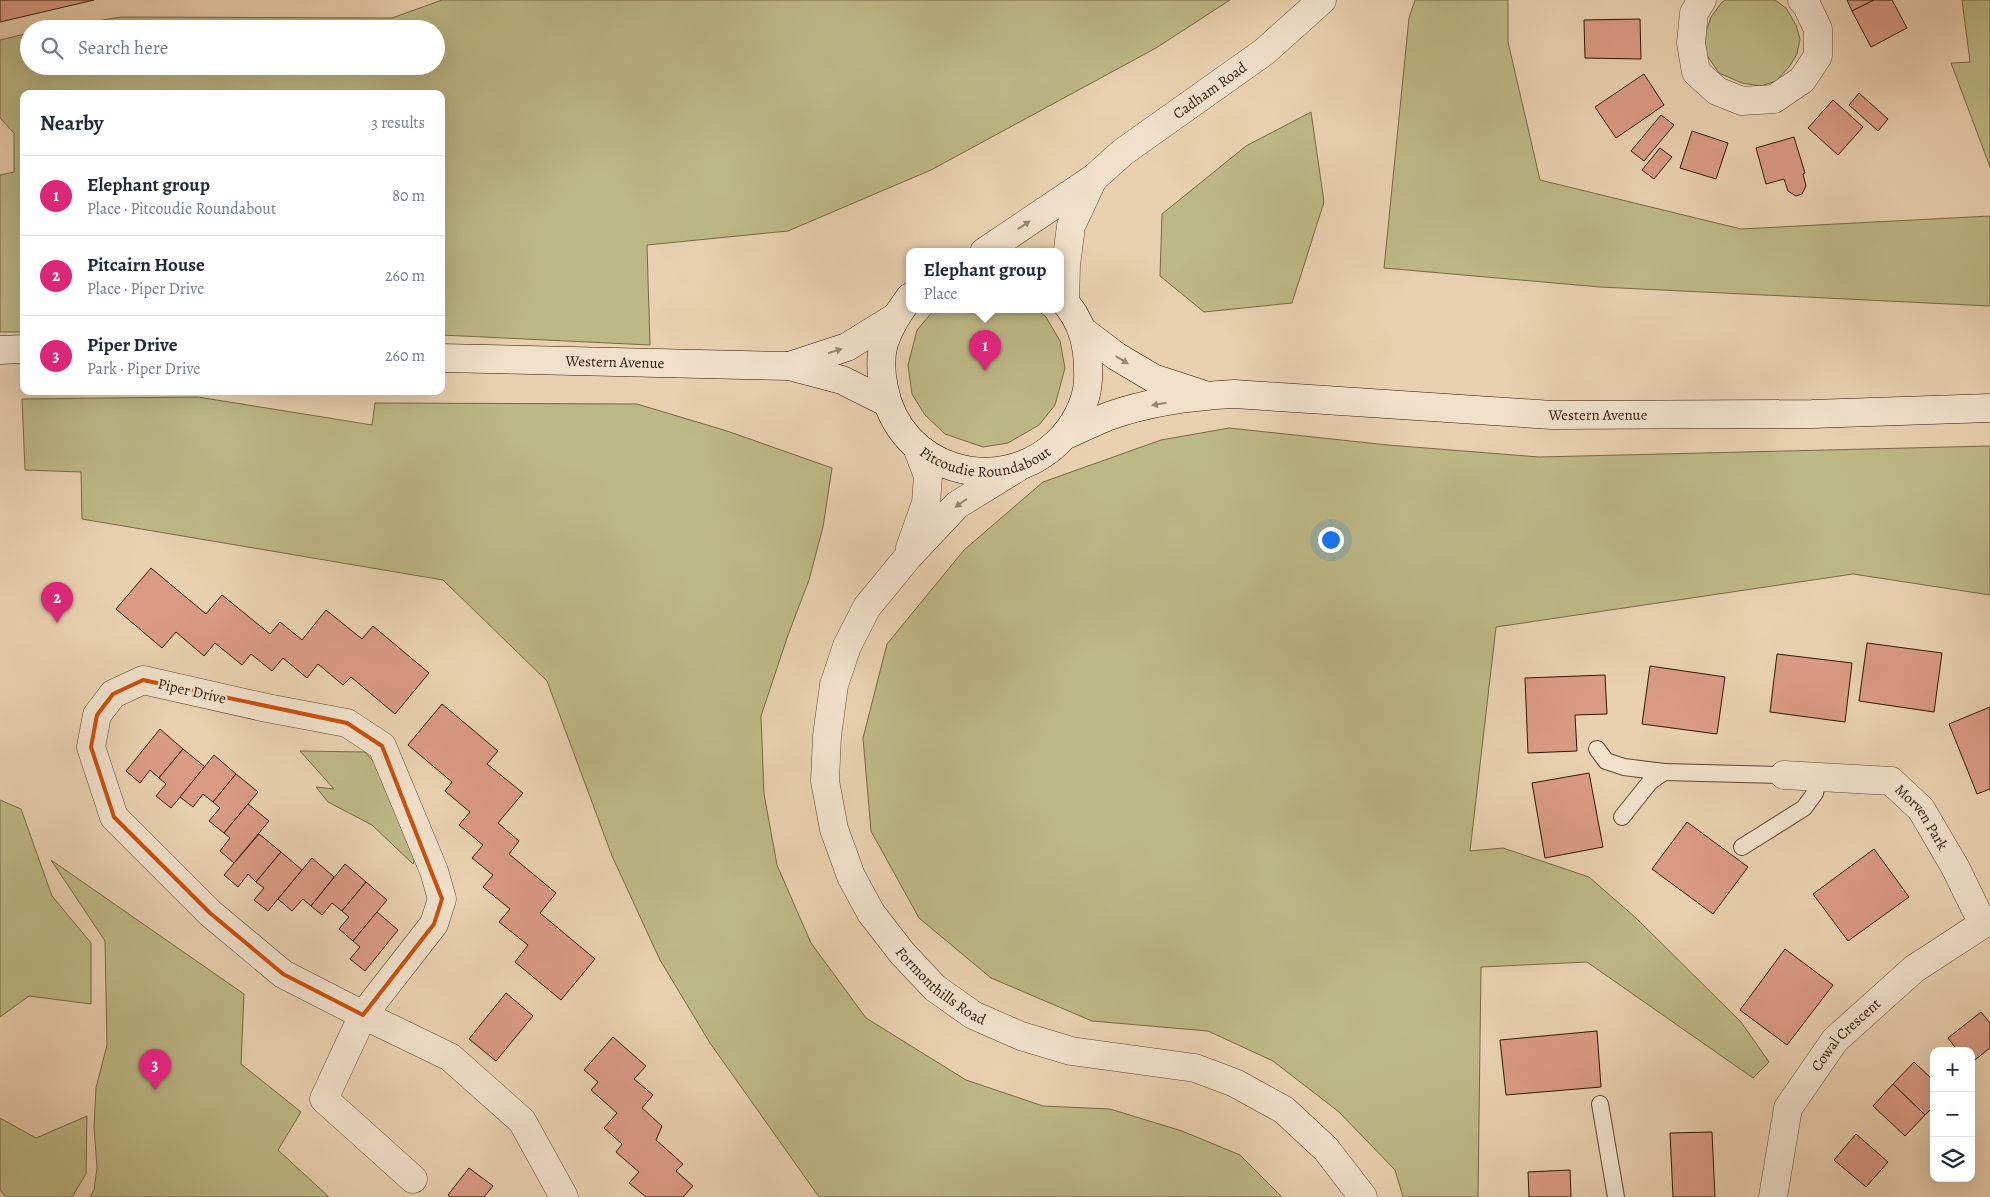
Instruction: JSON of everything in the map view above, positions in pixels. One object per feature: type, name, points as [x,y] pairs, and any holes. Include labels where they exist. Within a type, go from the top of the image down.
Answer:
[{"type":"street","name":"Cadham Road","points":[[990,248],[1094,178],[1122,152],[1264,52],[1322,0]]},
{"type":"street","points":[[1702,0],[1694,13],[1691,43],[1696,72],[1717,91],[1742,101],[1774,99],[1802,80],[1818,56],[1818,30],[1807,6],[1802,0]]},
{"type":"street","name":"Cadham Road","points":[[1064,288],[1071,226],[1094,178]]},
{"type":"street","name":"Pitcoudie Roundabout","points":[[902,307],[884,345],[881,374],[886,402],[898,427],[917,447],[947,466],[982,473],[1017,468],[1044,455],[1066,435],[1080,412],[1088,386],[1089,358],[1083,331],[1064,301]]},
{"type":"street","name":"Western Avenue","points":[[789,366],[847,347],[902,307]]},
{"type":"street","points":[[1083,331],[1116,356],[1153,378],[1207,396]]},
{"type":"street","points":[[0,350],[20,349]]},
{"type":"street","name":"Western Avenue","points":[[445,358],[789,366],[842,380],[886,402]]},
{"type":"street","name":"Western Avenue","points":[[1066,435],[1110,416],[1144,406],[1207,396],[1234,394],[1552,415],[1812,414],[1990,408]]},
{"type":"street","name":"Formonthills Road","points":[[908,557],[926,504],[928,476],[917,447]]},
{"type":"street","name":"Formonthills Road","points":[[1017,468],[957,505],[908,557],[867,607],[847,646],[834,684],[827,736],[824,781],[834,829],[851,876],[871,913],[902,953],[935,988],[974,1015],[1021,1036],[1071,1051],[1195,1068],[1236,1083],[1284,1110],[1326,1149],[1363,1197]]},
{"type":"street","name":"Piper Drive","points":[[413,1179],[324,1099],[363,1015],[434,924],[442,899],[434,871],[382,746],[347,723],[267,708],[143,680],[112,694],[97,715],[91,747],[114,817],[210,913],[284,974],[363,1015],[450,1057],[522,1121],[564,1197]]},
{"type":"street","name":"Morven Park","points":[[1784,775],[1891,781],[1921,809],[1987,923]]},
{"type":"street","name":"Cowal Crescent","points":[[1773,1197],[1788,1108],[1834,1040],[1914,969],[1987,923]]},
{"type":"lane","points":[[1597,749],[1606,761],[1624,767],[1664,772],[1784,775]]},
{"type":"lane","points":[[1622,817],[1650,782],[1664,772]]},
{"type":"lane","points":[[1742,847],[1804,808],[1815,793],[1819,777]]},
{"type":"lane","points":[[1600,1104],[1616,1197]]},
{"type":"highlighted area","points":[[143,680],[347,723],[382,746],[442,899],[434,924],[363,1015],[283,974],[210,913],[114,817],[91,747],[97,715],[113,694]]},
{"type":"shaded area","points":[[442,0],[1230,0],[1156,48],[931,170],[788,231],[647,245],[650,345],[445,335],[445,90],[20,90],[20,332],[0,332],[0,175],[14,172],[14,133],[0,118],[0,40],[20,35],[20,75],[445,75],[445,20],[103,20],[121,17],[392,18]]},
{"type":"shaded area","points":[[1415,0],[1508,0],[1508,42],[1540,180],[1741,229],[1990,216],[1990,306],[1600,287],[1384,268],[1409,18]]},
{"type":"shaded area","points":[[1726,0],[1775,0],[1786,8],[1796,25],[1800,39],[1797,54],[1789,67],[1776,81],[1761,86],[1742,83],[1719,73],[1706,54],[1705,35],[1711,17],[1722,2]]},
{"type":"shaded area","points":[[1962,0],[1990,0],[1990,167],[1951,63],[1970,62]]},
{"type":"shaded area","points":[[1311,112],[1324,202],[1292,303],[1204,312],[1160,276],[1162,214],[1246,146]]},
{"type":"shaded area","points":[[931,313],[1041,313],[1046,317],[1060,341],[1065,368],[1055,405],[1039,425],[1008,443],[983,447],[945,434],[925,415],[912,394],[908,365],[917,330]]},
{"type":"shaded area","points":[[198,397],[372,425],[375,403],[637,404],[727,431],[832,468],[823,527],[809,580],[761,716],[764,794],[777,865],[811,943],[866,1018],[966,1080],[1043,1106],[1110,1109],[1182,1131],[1240,1155],[1282,1197],[819,1197],[710,1043],[660,960],[612,856],[547,681],[443,580],[82,519],[81,472],[25,470],[22,399]]},
{"type":"shaded area","points":[[1229,428],[1388,445],[1539,457],[1990,446],[1990,595],[1853,574],[1496,627],[1470,851],[1503,848],[1589,877],[1636,918],[1741,1022],[1769,1062],[1753,1078],[1587,962],[1481,967],[1478,1197],[1403,1197],[1395,1170],[1339,1112],[1273,1061],[1208,1031],[1092,1021],[991,978],[919,918],[871,831],[863,738],[887,644],[964,550],[1043,482],[1161,440]]},
{"type":"shaded area","points":[[300,751],[365,752],[379,768],[416,855],[413,864],[372,825],[328,802],[316,787],[334,789]]},
{"type":"shaded area","points":[[0,800],[21,809],[52,896],[91,943],[91,1004],[29,996],[0,1017]]},
{"type":"shaded area","points":[[51,860],[244,994],[241,1064],[301,1112],[278,1150],[329,1197],[90,1197],[94,1190],[97,1168],[94,1127],[96,1088],[107,1045],[105,941]]},
{"type":"shaded area","points":[[87,1116],[86,1174],[72,1197],[6,1197],[0,1190],[0,1118],[36,1138]]},
{"type":"building","points":[[0,0],[94,0],[0,22]]},
{"type":"building","points":[[1847,0],[1874,0],[1852,11]]},
{"type":"building","points":[[1874,0],[1892,0],[1907,28],[1871,47],[1852,11]]},
{"type":"building","points":[[1640,19],[1641,59],[1585,58],[1584,20]]},
{"type":"building","points":[[1644,74],[1664,105],[1616,138],[1595,107]]},
{"type":"building","points":[[1859,93],[1888,119],[1878,131],[1849,105]]},
{"type":"building","points":[[1833,100],[1863,127],[1838,155],[1808,128]]},
{"type":"building","points":[[1661,115],[1674,125],[1644,161],[1631,151]]},
{"type":"building","points":[[1692,131],[1728,143],[1716,179],[1680,168]]},
{"type":"building","points":[[1794,137],[1805,173],[1803,174],[1806,186],[1802,194],[1796,196],[1788,191],[1784,179],[1766,184],[1756,148]]},
{"type":"building","points":[[1660,148],[1672,157],[1654,179],[1642,170]]},
{"type":"building","points":[[151,568],[206,614],[222,595],[270,634],[280,622],[302,640],[326,610],[362,639],[373,626],[429,673],[395,714],[351,677],[343,685],[318,664],[307,678],[283,658],[272,671],[251,654],[242,665],[215,643],[204,656],[176,632],[162,648],[116,609]]},
{"type":"building","points":[[1867,643],[1942,653],[1934,712],[1859,701]]},
{"type":"building","points":[[1777,654],[1852,663],[1845,722],[1770,712]]},
{"type":"building","points":[[1650,666],[1725,677],[1717,734],[1642,724]]},
{"type":"building","points":[[1605,675],[1607,714],[1575,715],[1577,751],[1528,753],[1525,678]]},
{"type":"building","points":[[442,704],[498,751],[487,764],[523,793],[498,823],[519,841],[509,854],[556,893],[540,913],[595,959],[561,1000],[515,962],[528,945],[499,922],[510,909],[483,887],[493,875],[472,858],[483,845],[459,825],[470,812],[445,791],[452,782],[408,745]]},
{"type":"building","points":[[1990,707],[1990,789],[1977,794],[1949,724]]},
{"type":"building","points":[[160,729],[183,749],[159,778],[150,770],[140,783],[126,771]]},
{"type":"building","points":[[183,749],[205,767],[171,808],[156,796],[166,784],[159,778]]},
{"type":"building","points":[[214,755],[236,774],[213,802],[203,794],[193,807],[180,797]]},
{"type":"building","points":[[1589,773],[1603,847],[1545,858],[1532,783]]},
{"type":"building","points":[[236,774],[258,792],[224,833],[209,821],[220,808],[213,802]]},
{"type":"building","points":[[248,804],[269,821],[234,863],[220,851],[230,838],[224,833]]},
{"type":"building","points":[[1687,822],[1748,867],[1713,914],[1652,869]]},
{"type":"building","points":[[259,834],[281,852],[256,882],[248,874],[238,887],[224,875]]},
{"type":"building","points":[[1874,849],[1909,897],[1848,941],[1813,894]]},
{"type":"building","points":[[281,852],[302,870],[268,911],[254,900],[264,888],[256,882]]},
{"type":"building","points":[[312,858],[334,877],[311,906],[303,899],[292,911],[278,899]]},
{"type":"building","points":[[345,864],[366,882],[342,911],[332,903],[322,915],[311,906]]},
{"type":"building","points":[[366,882],[387,900],[353,941],[339,929],[349,917],[342,911]]},
{"type":"building","points":[[377,912],[398,930],[365,971],[350,959],[360,947],[353,941]]},
{"type":"building","points":[[1785,949],[1833,985],[1787,1045],[1740,1010]]},
{"type":"building","points":[[506,993],[533,1016],[496,1061],[469,1039]]},
{"type":"building","points":[[1981,1012],[1990,1023],[1990,1048],[1975,1060],[1975,1047],[1955,1047],[1948,1038]]},
{"type":"building","points":[[1597,1031],[1601,1087],[1506,1095],[1500,1040]]},
{"type":"building","points":[[613,1037],[646,1066],[634,1079],[653,1095],[642,1108],[662,1126],[656,1140],[683,1164],[676,1171],[693,1186],[683,1197],[646,1197],[629,1183],[639,1172],[616,1152],[622,1144],[604,1128],[617,1113],[591,1090],[598,1082],[584,1070]]},
{"type":"building","points":[[1914,1062],[1930,1077],[1930,1110],[1925,1115],[1893,1084]]},
{"type":"building","points":[[1893,1084],[1925,1115],[1905,1136],[1873,1106]]},
{"type":"building","points":[[1712,1132],[1715,1197],[1673,1197],[1670,1133]]},
{"type":"building","points":[[1856,1134],[1888,1162],[1866,1187],[1834,1160]]},
{"type":"building","points":[[469,1168],[493,1186],[484,1197],[450,1197],[448,1195]]},
{"type":"building","points":[[1570,1170],[1571,1197],[1529,1197],[1528,1172]]},
{"type":"place","name":"Elephant group","points":[[985,371]]},
{"type":"place","name":"Pitcairn House","points":[[57,623]]},
{"type":"place","name":"Piper Drive","points":[[155,1090]]}]
